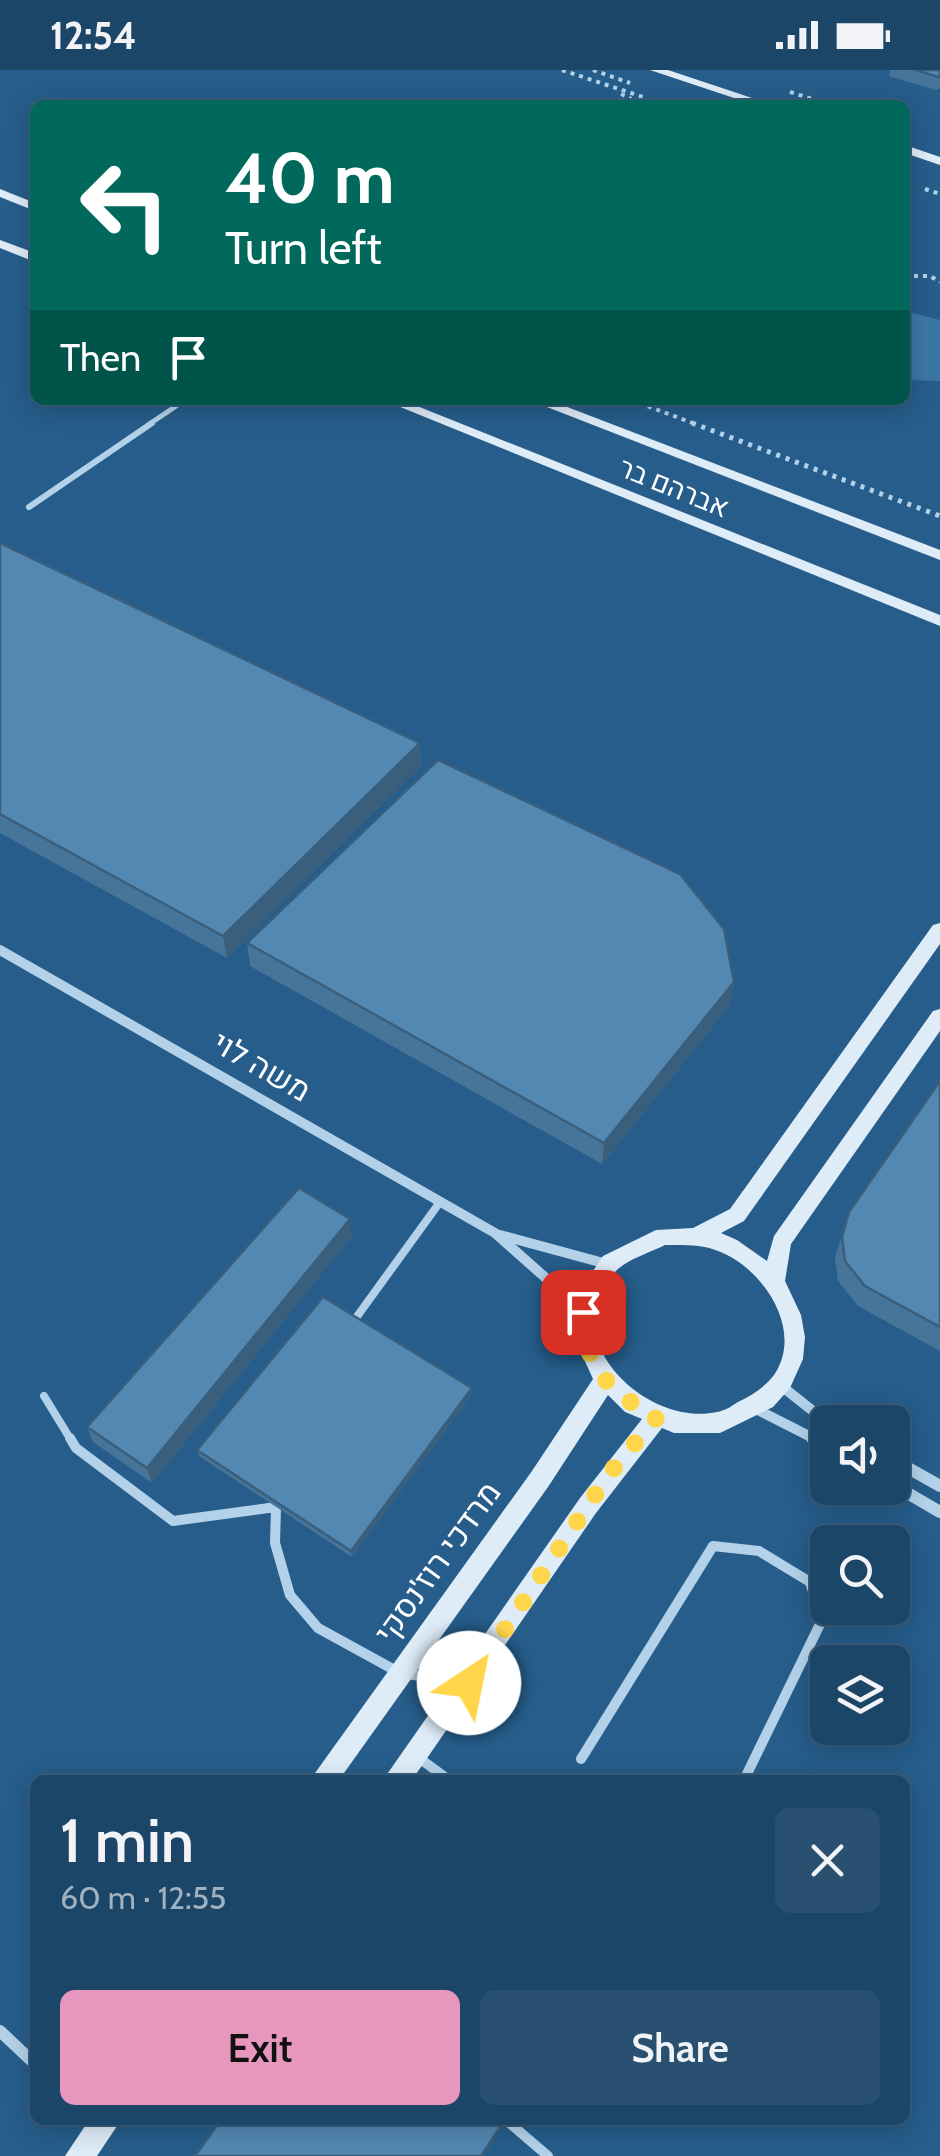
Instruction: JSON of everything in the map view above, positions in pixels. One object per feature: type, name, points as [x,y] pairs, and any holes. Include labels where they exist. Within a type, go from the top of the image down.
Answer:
[{"type":"street","points":[[656,70],[750,100]]},
{"type":"street","points":[[910,152],[940,161]]},
{"type":"street","points":[[0,194],[30,205]]},
{"type":"street","points":[[0,244],[30,256]]},
{"type":"street","name":"אברהם בר","points":[[402,405],[940,624]]},
{"type":"street","name":"אברהם בר","points":[[549,405],[940,556]]},
{"type":"street","points":[[697,1236],[737,1215],[940,930]]},
{"type":"street","name":"משה לוי","points":[[0,950],[495,1233],[583,1312]]},
{"type":"street","points":[[775,1279],[780,1242],[940,1016]]},
{"type":"street","name":"משה לוי","points":[[495,1233],[606,1264]]},
{"type":"street","points":[[664,1236],[697,1236],[727,1244],[754,1258],[775,1279],[790,1304],[795,1332],[792,1359],[780,1384],[754,1408],[724,1420],[690,1424],[657,1417],[628,1402],[604,1382],[586,1348],[583,1312],[589,1288],[606,1264],[632,1245],[664,1236]]},
{"type":"street","name":"מרדכי רוז'נסקי","points":[[327,1775],[540,1478],[604,1382]]},
{"type":"street","points":[[780,1384],[810,1413]]},
{"type":"street","points":[[754,1408],[810,1437]]},
{"type":"street","points":[[400,1775],[469,1683],[609,1474],[657,1417]]},
{"type":"street","points":[[910,1469],[940,1486]]},
{"type":"street","points":[[910,1494],[940,1512]]},
{"type":"street","points":[[0,2031],[30,2059]]},
{"type":"street","points":[[80,2156],[99,2125]]},
{"type":"lane","points":[[29,507],[178,405]]},
{"type":"lane","points":[[353,1322],[440,1202]]},
{"type":"lane","points":[[44,1396],[76,1448],[173,1521],[276,1507],[275,1543],[290,1595],[318,1628],[400,1673],[469,1683]]},
{"type":"lane","points":[[582,1760],[713,1546],[760,1552],[810,1582],[822,1620],[746,1775]]},
{"type":"lane","points":[[416,1755],[442,1775]]},
{"type":"lane","points":[[512,2125],[548,2156]]},
{"type":"path","points":[[562,70],[654,100]]},
{"type":"path","points":[[623,93],[630,100]]},
{"type":"path","points":[[910,276],[930,276],[940,282]]},
{"type":"path","points":[[644,405],[940,516]]},
{"type":"shaded area","points":[[910,312],[940,320],[940,381],[910,380]]},
{"type":"building","points":[[915,70],[940,70],[940,77],[939,77]]},
{"type":"building","points":[[0,543],[420,743],[223,936],[0,814]]},
{"type":"building","points":[[438,760],[680,874],[724,929],[734,982],[604,1143],[247,943]]},
{"type":"building","points":[[940,1081],[940,1327],[865,1286],[845,1261],[842,1237],[849,1212]]},
{"type":"building","points":[[299,1188],[350,1219],[147,1468],[87,1427]]},
{"type":"building","points":[[323,1297],[472,1388],[351,1551],[197,1450]]},
{"type":"building","points":[[217,2125],[500,2127],[481,2156],[195,2156]]},
{"type":"route","points":[[469,1683],[609,1474],[657,1417],[628,1402],[604,1382],[590,1359],[583,1336],[583,1312]]}]
